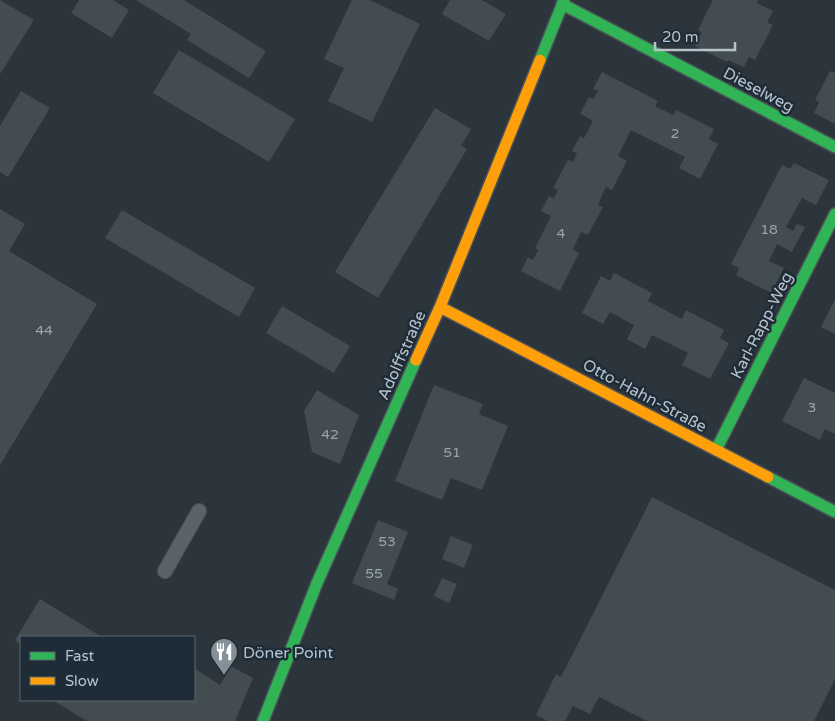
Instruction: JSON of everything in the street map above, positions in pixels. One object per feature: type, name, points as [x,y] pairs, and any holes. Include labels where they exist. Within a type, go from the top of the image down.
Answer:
[{"type":"street","name":"Dieselweg","points":[[563,2],[835,147]]},
{"type":"street","name":"Adolffstraße","points":[[263,721],[317,584],[440,307],[563,2]]},
{"type":"street","name":"Karl-Rapp-Weg","points":[[716,450],[835,214]]},
{"type":"street","name":"Otto-Hahn-Straße","points":[[440,307],[835,512]]},
{"type":"lane","points":[[165,571],[199,511]]},
{"type":"building","points":[[0,0],[34,20],[0,74]]},
{"type":"building","points":[[79,0],[113,0],[129,10],[112,38],[71,13]]},
{"type":"building","points":[[136,0],[184,0],[266,51],[249,78],[187,40],[191,34]]},
{"type":"building","points":[[352,0],[370,0],[420,24],[372,122],[328,101],[344,68],[324,59]]},
{"type":"building","points":[[450,0],[482,0],[506,14],[489,41],[442,14]]},
{"type":"building","points":[[713,0],[759,0],[757,3],[773,11],[767,22],[773,25],[755,60],[749,57],[744,67],[728,60],[727,62],[695,46],[702,32],[698,30]]},
{"type":"building","points":[[179,50],[295,119],[269,162],[153,93]]},
{"type":"building","points":[[830,71],[835,73],[835,124],[814,113],[819,102],[815,100]]},
{"type":"building","points":[[602,72],[658,101],[655,106],[673,115],[676,110],[714,129],[709,139],[718,144],[700,179],[679,168],[685,157],[631,130],[618,156],[627,161],[612,190],[606,187],[598,205],[603,207],[588,235],[581,232],[573,249],[579,253],[560,291],[521,271],[528,257],[533,260],[538,250],[535,248],[551,216],[541,211],[549,196],[554,198],[558,190],[553,188],[568,160],[573,162],[577,153],[572,151],[580,136],[584,138],[593,121],[580,114],[589,97],[593,99],[598,91],[593,89]]},
{"type":"building","points":[[21,91],[50,108],[8,177],[0,172],[0,126]]},
{"type":"building","points":[[435,108],[471,129],[461,146],[467,149],[378,298],[335,272]]},
{"type":"building","points":[[794,163],[829,180],[816,205],[802,198],[786,227],[793,231],[797,224],[805,227],[792,252],[777,244],[769,261],[784,268],[771,293],[736,275],[739,268],[731,264],[782,165],[790,169]]},
{"type":"building","points":[[0,209],[25,224],[9,251],[97,304],[0,465]]},
{"type":"building","points":[[122,210],[255,288],[239,317],[105,238]]},
{"type":"building","points":[[614,273],[652,293],[648,301],[682,319],[686,310],[724,330],[720,338],[729,343],[710,379],[682,365],[688,353],[652,335],[645,349],[627,339],[634,325],[610,312],[603,324],[582,313],[601,276],[610,281]]},
{"type":"building","points":[[835,299],[835,334],[821,327]]},
{"type":"building","points":[[282,306],[350,346],[334,373],[266,333]]},
{"type":"building","points":[[804,378],[835,393],[835,434],[825,429],[820,440],[782,421]]},
{"type":"building","points":[[434,385],[483,404],[479,414],[508,426],[482,490],[451,478],[442,500],[395,481]]},
{"type":"building","points":[[317,390],[359,415],[340,464],[312,452],[304,411]]},
{"type":"building","points":[[652,497],[835,590],[835,679],[814,721],[647,721],[599,697],[590,714],[573,706],[565,721],[547,721],[536,715],[556,674],[561,677]]},
{"type":"building","points":[[378,520],[408,532],[387,584],[398,589],[394,600],[352,583]]},
{"type":"building","points":[[451,536],[473,545],[464,568],[442,559]]},
{"type":"building","points":[[442,578],[457,584],[449,603],[434,596]]},
{"type":"building","points":[[40,599],[100,636],[20,636],[20,643],[15,640]]},
{"type":"building","points":[[231,666],[253,678],[235,721],[87,721],[54,701],[195,701],[195,669],[220,685]]},
{"type":"traffic: fast","points":[[540,60],[564,0]]},
{"type":"traffic: fast","points":[[562,4],[835,147]]},
{"type":"traffic: fast","points":[[716,450],[835,214]]},
{"type":"traffic: fast","points":[[263,721],[317,583],[416,360]]},
{"type":"traffic: fast","points":[[768,477],[835,512]]},
{"type":"traffic: slow","points":[[416,360],[440,307],[540,60]]},
{"type":"traffic: slow","points":[[440,307],[768,477]]},
{"type":"place","name":"Döner Point","points":[[224,676]]}]
